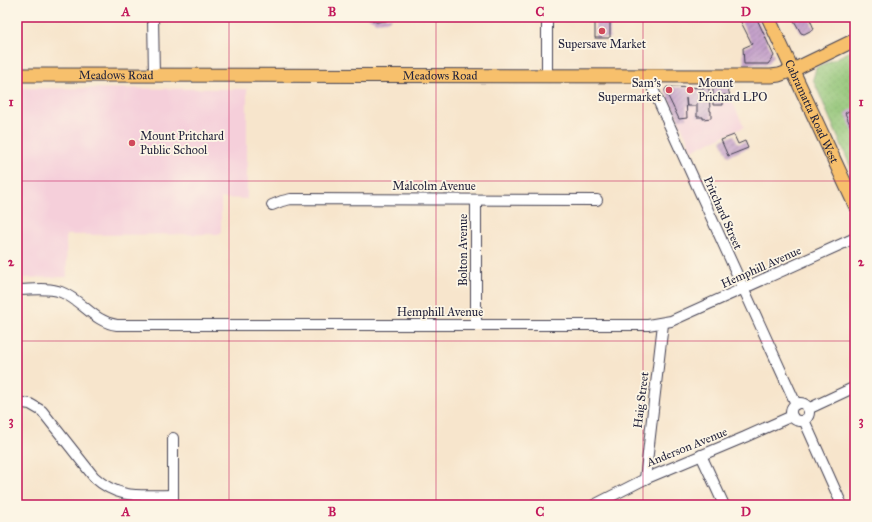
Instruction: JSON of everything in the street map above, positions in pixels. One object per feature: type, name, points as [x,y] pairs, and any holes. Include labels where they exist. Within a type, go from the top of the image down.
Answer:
[{"type":"main road","name":"Cabramatta Road West","points":[[768,17],[855,205]]},
{"type":"main road","name":"Meadows Road","points":[[17,75],[772,76],[792,70],[855,40]]},
{"type":"street","points":[[153,17],[154,75]]},
{"type":"street","points":[[547,17],[548,75]]},
{"type":"street","name":"Pritchard Street","points":[[647,76],[796,404]]},
{"type":"street","name":"Malcolm Avenue","points":[[272,205],[290,199],[597,200]]},
{"type":"street","name":"Bolton Avenue","points":[[476,200],[476,325]]},
{"type":"street","name":"Hemphill Avenue","points":[[17,290],[59,291],[74,299],[101,320],[109,324],[117,325],[648,325],[671,322],[855,238]]},
{"type":"street","name":"Haig Street","points":[[645,478],[663,324]]},
{"type":"street","points":[[808,408],[855,387]]},
{"type":"street","points":[[17,402],[36,406],[47,415],[94,476],[102,484],[116,492],[173,500],[173,438]]},
{"type":"street","points":[[804,420],[796,420],[792,416],[792,409],[796,404],[804,405],[808,408]]},
{"type":"street","points":[[804,420],[808,415],[808,408]]},
{"type":"street","name":"Anderson Avenue","points":[[594,505],[645,478],[792,416]]},
{"type":"street","points":[[804,420],[842,505]]},
{"type":"street","points":[[701,455],[724,505]]},
{"type":"shaded area","name":"Mount Pritchard Public School","points":[[17,88],[247,89],[247,199],[221,198],[221,234],[66,235],[67,277],[17,278]]},
{"type":"shaded area","points":[[667,88],[726,88],[744,127],[692,150],[665,90]]},
{"type":"green space","points":[[855,49],[855,177],[813,79],[816,68]]},
{"type":"building","points":[[367,17],[393,17],[386,21],[376,22]]},
{"type":"building","points":[[595,17],[610,17],[610,38],[595,38]]},
{"type":"building","points":[[745,17],[756,17],[774,56],[768,64],[744,64],[743,48],[752,44],[740,20]]},
{"type":"building","points":[[792,17],[809,17],[814,29],[804,34],[801,33]]},
{"type":"building","points":[[667,87],[709,88],[711,118],[703,119],[703,117],[697,117],[697,103],[695,106],[687,106],[686,98],[687,118],[679,119],[665,90]]},
{"type":"building","points":[[713,87],[727,87],[730,95],[723,95],[723,105],[713,105]]},
{"type":"building","points":[[855,108],[855,136],[845,113]]},
{"type":"building","points":[[734,135],[738,144],[745,141],[748,148],[728,156],[721,140]]},
{"type":"place","name":"Supersave Market","points":[[602,31]]},
{"type":"place","name":"Sam's Supermarket","points":[[669,90]]},
{"type":"place","name":"Mount Prichard LPO","points":[[690,90]]},
{"type":"place","name":"Mount Pritchard Public School","points":[[132,143]]}]
